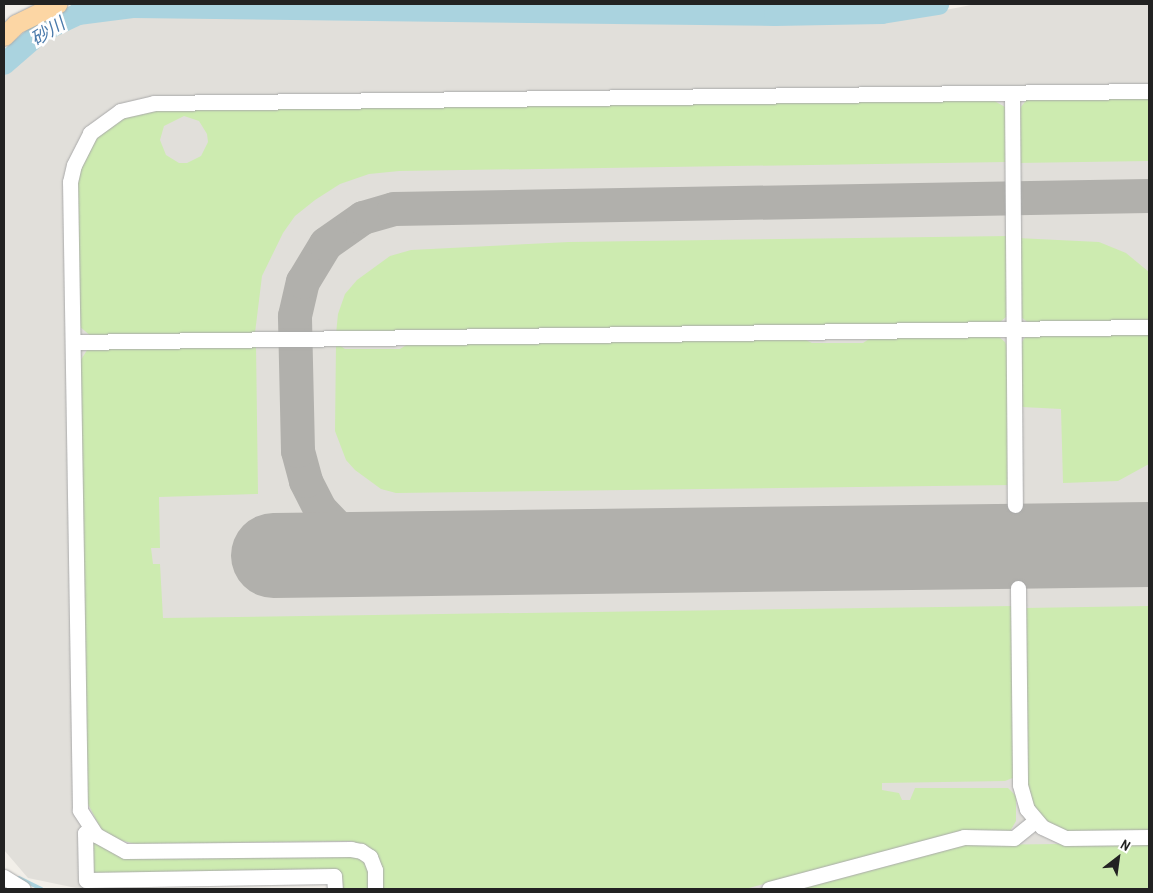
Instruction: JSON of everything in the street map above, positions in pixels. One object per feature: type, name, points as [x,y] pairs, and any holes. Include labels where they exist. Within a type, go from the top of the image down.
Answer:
[{"type":"main road","points":[[4,36],[16,24],[58,4]]},
{"type":"street","points":[[375,889],[375,870],[370,858],[351,849],[125,852],[109,845],[90,828],[80,810],[78,795],[70,182],[74,165],[90,133],[120,111],[136,105],[1149,91]]},
{"type":"street","points":[[1012,93],[1015,504]]},
{"type":"street","points":[[73,342],[1149,327]]},
{"type":"street","points":[[1018,588],[1020,786],[1027,809],[1035,821],[1049,832],[1066,838],[1149,837]]},
{"type":"street","points":[[769,889],[964,837],[1014,838],[1035,821]]},
{"type":"street","points":[[90,828],[85,833],[86,880],[136,882],[334,876],[335,889]]},
{"type":"street","points":[[4,876],[24,889]]},
{"type":"street","points":[[136,882],[136,888],[154,889]]},
{"type":"shaded area","points":[[976,4],[1149,4],[1149,889],[333,889],[332,878],[81,889],[28,878],[4,850],[4,71],[13,61],[53,32],[84,19],[113,17],[366,14],[880,23]]},
{"type":"green space","points":[[1149,96],[1149,161],[1016,163],[1017,112],[1028,98]]},
{"type":"green space","points":[[991,99],[1005,107],[1007,162],[399,171],[369,174],[340,184],[295,216],[283,233],[262,276],[255,333],[92,337],[79,326],[75,183],[87,146],[119,118],[153,109]],"holes":[[[184,116],[199,121],[207,134],[208,142],[201,156],[187,163],[179,163],[166,155],[160,140],[164,126]]]},
{"type":"green space","points":[[1009,236],[1007,316],[999,323],[336,334],[338,314],[345,294],[357,280],[390,256],[411,250],[569,242]]},
{"type":"green space","points":[[1017,238],[1099,242],[1126,253],[1149,272],[1149,323],[1030,324],[1021,317]]},
{"type":"green space","points":[[1149,331],[1149,464],[1118,481],[1063,483],[1061,409],[1022,407],[1019,347],[1027,334]]},
{"type":"green space","points":[[875,335],[998,336],[1005,342],[1009,351],[1011,485],[396,493],[381,489],[355,470],[346,460],[335,431],[336,343],[345,349],[400,349],[411,342],[802,338],[812,343],[863,343]]},
{"type":"green space","points":[[256,344],[258,494],[159,497],[160,548],[151,548],[153,564],[160,564],[163,618],[1013,606],[1015,777],[1005,781],[882,783],[882,790],[899,793],[902,800],[910,800],[915,788],[1008,788],[1016,796],[1016,821],[1009,833],[960,833],[745,889],[381,889],[364,846],[351,841],[136,844],[115,839],[101,829],[86,800],[79,363],[89,347]]},
{"type":"green space","points":[[1149,606],[1149,832],[1075,833],[1059,829],[1044,822],[1027,795],[1024,608]]},
{"type":"green space","points":[[89,834],[106,848],[356,855],[367,864],[371,889],[339,889],[338,873],[89,876]]},
{"type":"green space","points":[[1149,843],[1149,889],[789,889],[958,845]]},
{"type":"waterway","name":"砂川","points":[[220,4],[221,8]]},
{"type":"waterway","name":"砂川","points":[[4,64],[42,31],[78,14],[133,7],[775,15],[882,13],[938,4]]},
{"type":"waterway","points":[[19,878],[42,889]]},
{"type":"taxiway","points":[[379,553],[340,530],[320,509],[306,481],[298,451],[295,316],[303,282],[326,244],[363,218],[394,209],[1149,196]]},
{"type":"taxiway","points":[[1105,545],[1149,533]]},
{"type":"runway","points":[[273,555],[1149,544]]}]
